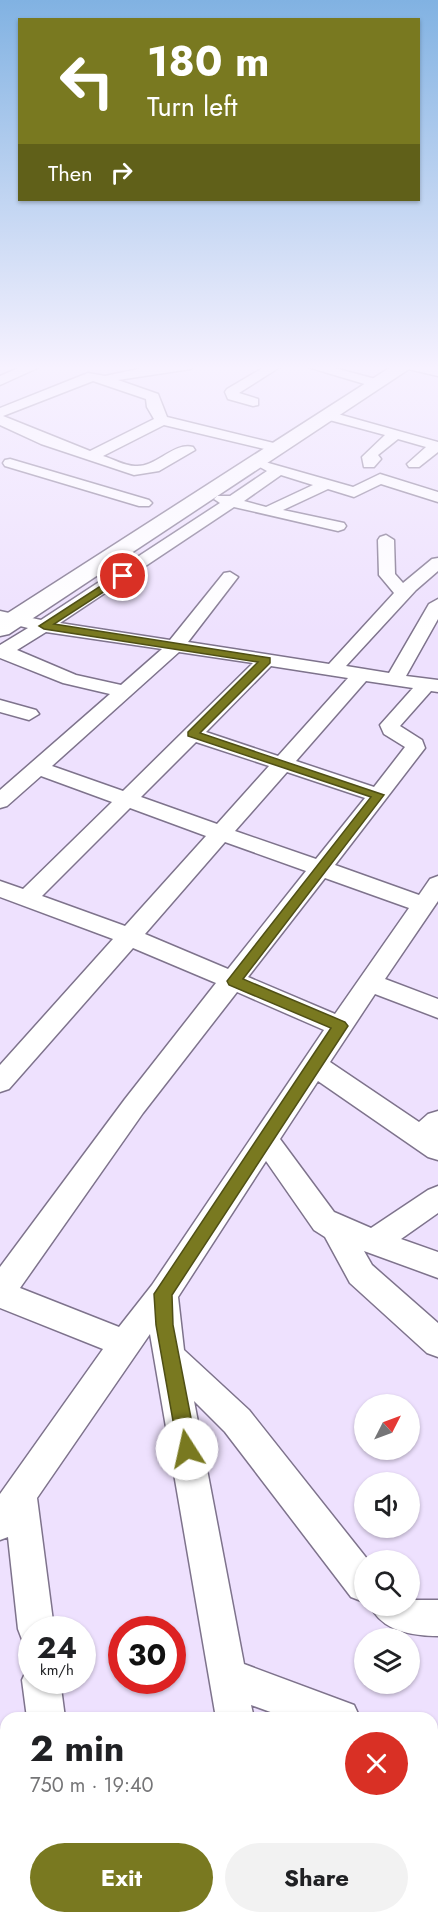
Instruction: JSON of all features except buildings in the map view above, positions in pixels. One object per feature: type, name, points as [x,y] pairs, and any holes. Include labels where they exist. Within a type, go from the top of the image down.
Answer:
[{"type":"highway","points":[[5,621],[96,566],[267,455]]},
{"type":"street","points":[[5,466],[24,455]]},
{"type":"street","points":[[87,455],[143,471],[178,455]]},
{"type":"street","points":[[369,464],[374,459],[369,457],[371,455]]},
{"type":"street","points":[[414,464],[426,455]]},
{"type":"street","points":[[254,463],[357,492],[380,479],[431,495],[438,481]]},
{"type":"street","points":[[5,466],[144,503]]},
{"type":"street","points":[[1,652],[123,576],[279,471]]},
{"type":"street","points":[[267,512],[327,484]]},
{"type":"street","points":[[205,495],[267,512],[338,526]]},
{"type":"street","points":[[173,516],[198,524]]},
{"type":"street","points":[[142,536],[167,545]]},
{"type":"street","points":[[386,540],[387,575],[406,590],[438,596]]},
{"type":"street","points":[[334,669],[406,590],[438,563]]},
{"type":"street","points":[[96,566],[123,576]]},
{"type":"street","points":[[0,801],[124,692],[160,664],[230,577]]},
{"type":"street","points":[[394,679],[438,604]]},
{"type":"street","points":[[5,621],[432,685]]},
{"type":"street","points":[[1,652],[70,679],[124,692]]},
{"type":"street","points":[[26,899],[266,661]]},
{"type":"street","points":[[0,1082],[363,673]]},
{"type":"street","points":[[125,1343],[15,1301],[0,1291],[134,1106],[416,746],[392,730],[390,725],[432,685]]},
{"type":"street","points":[[0,706],[29,714]]},
{"type":"street","points":[[192,734],[378,795]]},
{"type":"street","points":[[0,1523],[125,1343],[163,1294],[340,1026],[431,895],[321,869],[37,768]]},
{"type":"street","points":[[0,890],[130,937],[340,1026]]},
{"type":"street","points":[[370,983],[438,1009]]},
{"type":"street","points":[[314,1065],[432,1136]]},
{"type":"street","points":[[265,1139],[317,1214],[335,1228],[438,1264]]},
{"type":"street","points":[[374,1242],[438,1198]]},
{"type":"street","points":[[335,1228],[361,1274],[438,1343]]},
{"type":"street","points":[[163,1294],[164,1325],[234,1712]]},
{"type":"street","points":[[171,1358],[237,1421],[354,1571]]},
{"type":"street","points":[[20,1494],[34,1616]]},
{"type":"street","points":[[409,1616],[438,1618]]},
{"type":"street","points":[[227,1677],[324,1712]]},
{"type":"street","points":[[43,1694],[45,1712]]},
{"type":"route","points":[[123,576],[44,626],[266,661],[192,734],[378,795],[234,981],[340,1026],[163,1294],[164,1325],[187,1449]]}]
